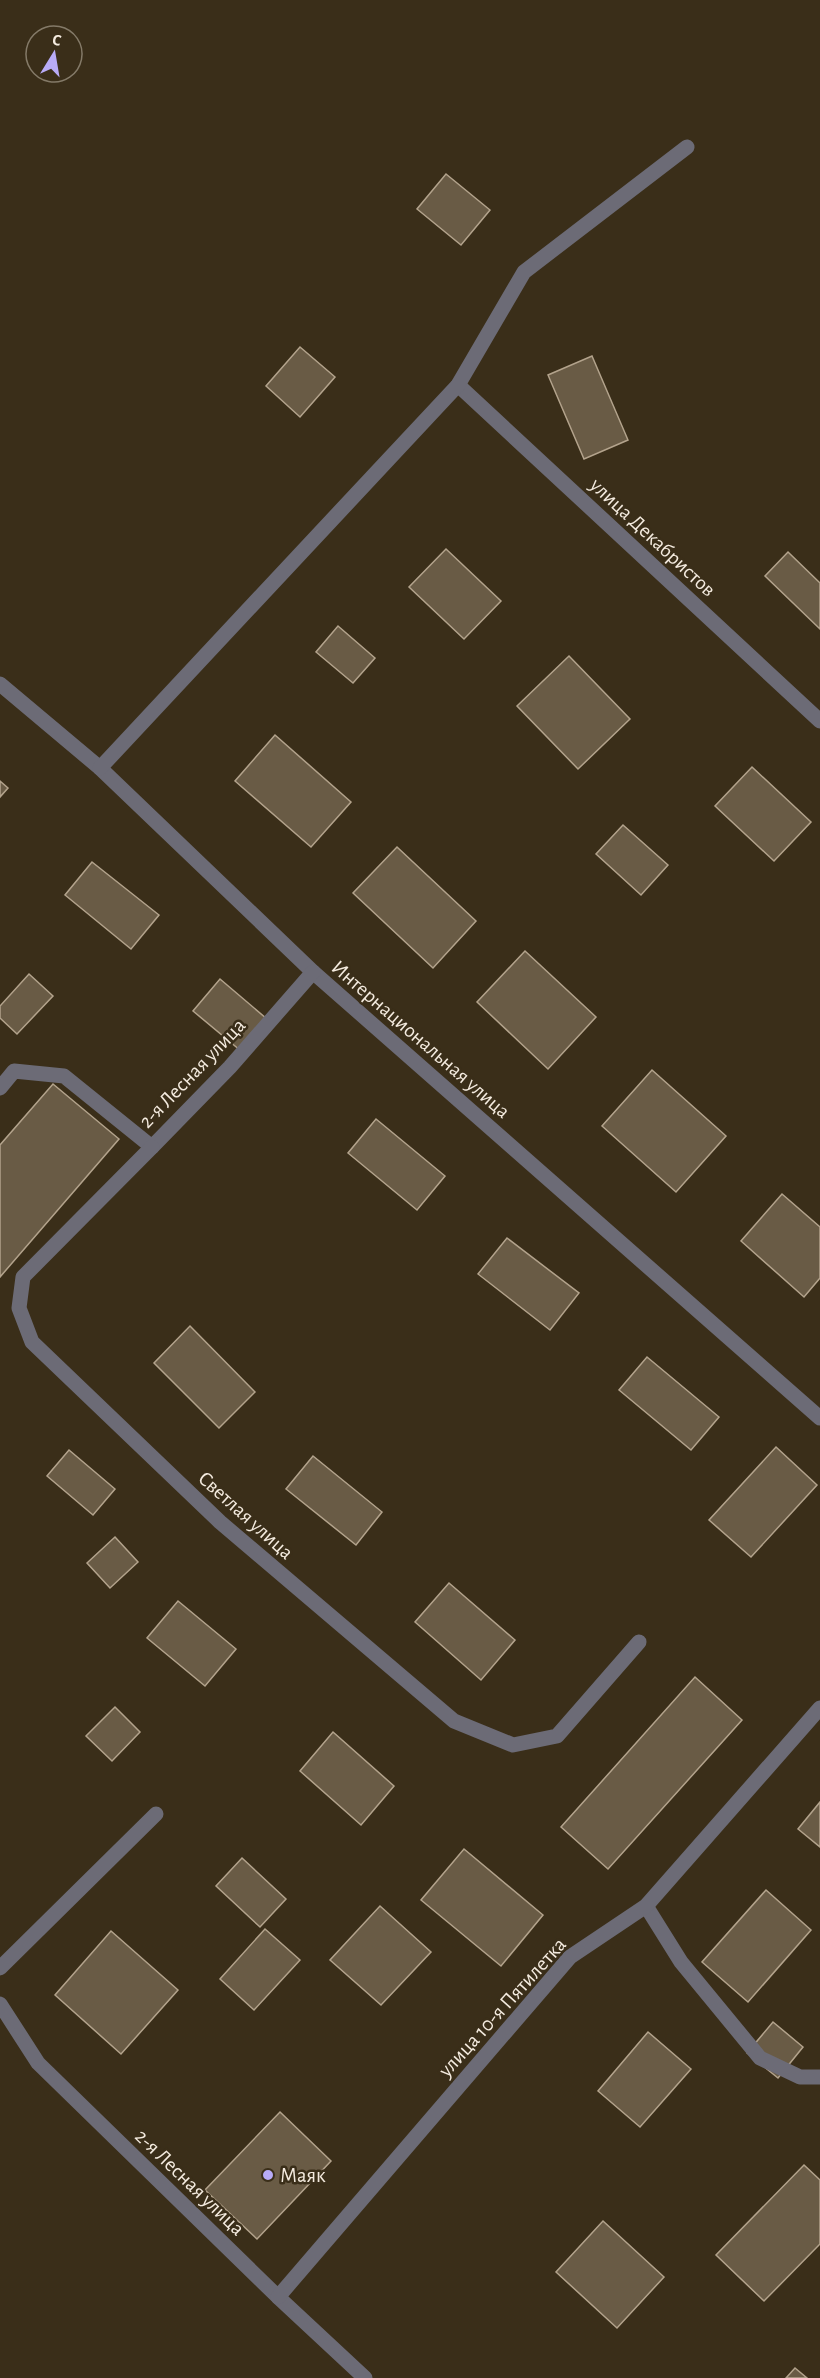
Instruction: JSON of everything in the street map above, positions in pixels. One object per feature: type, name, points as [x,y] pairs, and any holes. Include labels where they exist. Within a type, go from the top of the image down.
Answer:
[{"type":"street","points":[[100,768],[458,385],[524,272],[687,147]]},
{"type":"street","name":"улица Декабристов","points":[[458,385],[820,721]]},
{"type":"street","name":"Интернациональная улица","points":[[0,684],[100,768],[313,972],[820,1418]]},
{"type":"street","name":"2-я Лесная улица","points":[[0,1088],[14,1071],[64,1076],[152,1147],[230,1067],[313,972]]},
{"type":"street","name":"Светлая улица","points":[[152,1147],[23,1277],[19,1308],[32,1342],[220,1522],[453,1721],[513,1745],[557,1736],[639,1642]]},
{"type":"street","name":"улица 10-я Пятилетка","points":[[278,2297],[570,1957],[646,1906],[820,1708]]},
{"type":"street","points":[[0,1968],[156,1814]]},
{"type":"street","points":[[646,1906],[681,1962],[760,2058],[800,2077],[820,2076]]},
{"type":"street","name":"2-я Лесная улица","points":[[0,2004],[38,2063],[278,2297],[365,2378]]},
{"type":"building","points":[[446,174],[490,210],[461,245],[417,209]]},
{"type":"building","points":[[300,347],[335,377],[300,417],[266,386]]},
{"type":"building","points":[[592,356],[628,440],[584,459],[548,375]]},
{"type":"building","points":[[446,549],[501,601],[464,639],[409,587]]},
{"type":"building","points":[[788,552],[820,583],[820,629],[765,576]]},
{"type":"building","points":[[338,626],[375,658],[353,683],[316,652]]},
{"type":"building","points":[[569,656],[630,719],[578,769],[517,706]]},
{"type":"building","points":[[275,735],[351,802],[311,847],[235,781]]},
{"type":"building","points":[[752,767],[811,822],[774,861],[715,806]]},
{"type":"building","points":[[0,781],[8,788],[0,797]]},
{"type":"building","points":[[623,825],[668,865],[641,895],[596,854]]},
{"type":"building","points":[[397,847],[476,921],[433,968],[353,893]]},
{"type":"building","points":[[92,862],[159,915],[131,949],[65,895]]},
{"type":"building","points":[[525,951],[596,1017],[548,1069],[477,1002]]},
{"type":"building","points":[[29,974],[53,996],[17,1034],[0,1018],[0,1006]]},
{"type":"building","points":[[220,979],[267,1019],[241,1051],[193,1011]]},
{"type":"building","points":[[652,1070],[726,1136],[676,1192],[602,1126]]},
{"type":"building","points":[[53,1084],[119,1139],[0,1277],[0,1145]]},
{"type":"building","points":[[376,1119],[445,1176],[417,1210],[348,1153]]},
{"type":"building","points":[[782,1194],[820,1227],[820,1278],[804,1297],[741,1241]]},
{"type":"building","points":[[507,1238],[579,1293],[550,1330],[478,1274]]},
{"type":"building","points":[[190,1326],[255,1392],[219,1428],[154,1363]]},
{"type":"building","points":[[647,1357],[719,1417],[691,1450],[619,1390]]},
{"type":"building","points":[[776,1447],[817,1485],[751,1557],[709,1520]]},
{"type":"building","points":[[69,1450],[115,1489],[93,1515],[47,1476]]},
{"type":"building","points":[[313,1456],[382,1512],[356,1545],[286,1489]]},
{"type":"building","points":[[115,1537],[138,1562],[110,1588],[87,1563]]},
{"type":"building","points":[[449,1583],[515,1640],[481,1680],[415,1622]]},
{"type":"building","points":[[178,1601],[236,1649],[205,1686],[147,1638]]},
{"type":"building","points":[[695,1677],[742,1720],[608,1869],[561,1827]]},
{"type":"building","points":[[115,1707],[140,1732],[112,1761],[86,1736]]},
{"type":"building","points":[[333,1732],[394,1786],[361,1825],[300,1771]]},
{"type":"building","points":[[820,1802],[820,1847],[798,1829]]},
{"type":"building","points":[[464,1849],[543,1915],[501,1966],[421,1900]]},
{"type":"building","points":[[242,1858],[286,1899],[260,1927],[216,1886]]},
{"type":"building","points":[[766,1890],[811,1930],[748,2002],[702,1962]]},
{"type":"building","points":[[380,1906],[431,1952],[381,2005],[330,1960]]},
{"type":"building","points":[[265,1929],[300,1960],[254,2010],[220,1979]]},
{"type":"building","points":[[111,1931],[178,1990],[121,2054],[55,1995]]},
{"type":"building","points":[[773,2022],[803,2047],[778,2078],[747,2053]]},
{"type":"building","points":[[648,2032],[691,2069],[640,2127],[598,2091]]},
{"type":"building","name":"Маяк","points":[[280,2112],[331,2161],[257,2239],[205,2190]]},
{"type":"building","points":[[804,2165],[820,2180],[820,2244],[764,2301],[716,2255]]},
{"type":"building","points":[[603,2221],[664,2277],[617,2328],[556,2272]]},
{"type":"building","points":[[795,2368],[807,2378],[786,2378]]},
{"type":"place","name":"Маяк","points":[[268,2175]]}]
